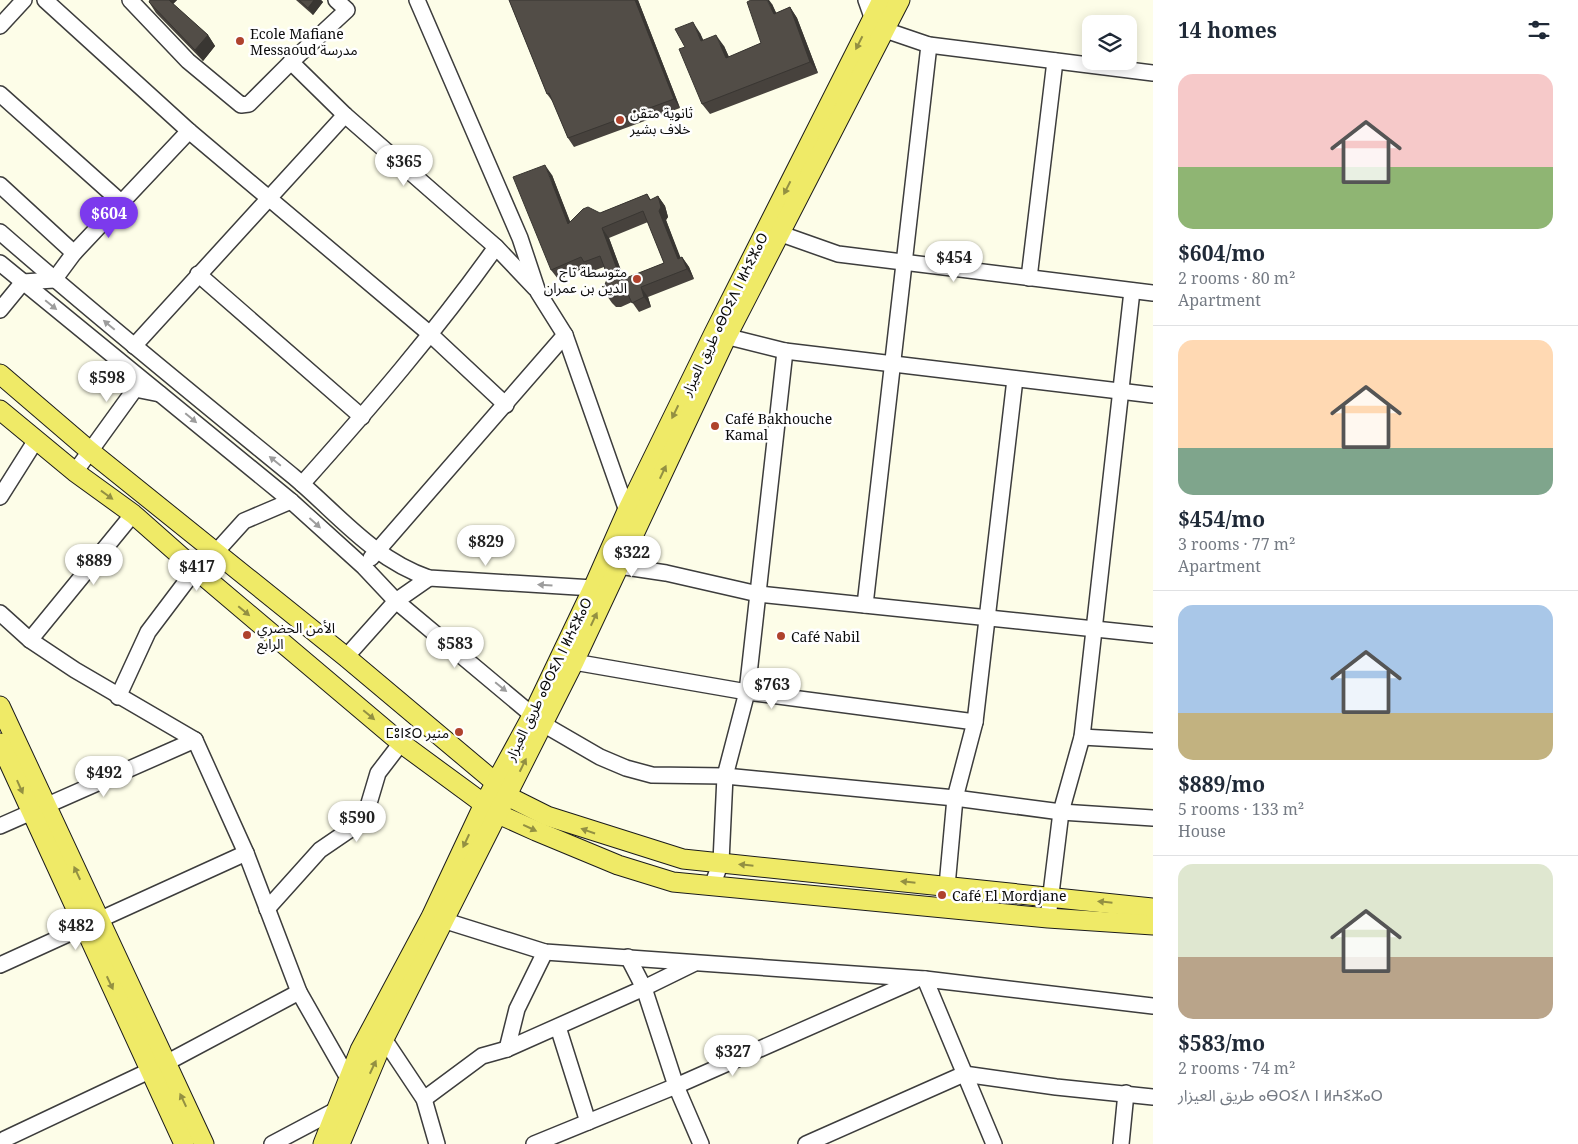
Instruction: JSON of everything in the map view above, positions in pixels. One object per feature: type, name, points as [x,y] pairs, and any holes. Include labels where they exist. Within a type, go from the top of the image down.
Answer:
[{"type":"main road","name":"طريق العيزار ⴰⴱⵔⵉⴷ ⵏ ⵍⵄⵉⵣⴰⵔ","points":[[340,1144],[438,919],[490,808],[538,719],[593,588],[634,516],[720,335],[773,232],[882,0]]},
{"type":"main road","name":"طريق العيزار ⴰⴱⵔⵉⴷ ⵏ ⵍⵄⵉⵣⴰⵔ","points":[[874,16],[900,0]]},
{"type":"main road","points":[[0,374],[91,452],[346,657],[501,790],[547,816],[596,834],[683,859],[1153,908]]},
{"type":"main road","points":[[0,410],[75,472],[133,514],[401,743],[490,808],[618,866],[673,882],[1048,918],[1153,925]]},
{"type":"main road","name":"طريق العيزار ⴰⴱⵔⵉⴷ ⵏ ⵍⵄⵉⵣⴰⵔ","points":[[538,719],[574,662],[619,566],[634,516]]},
{"type":"main road","points":[[0,706],[39,811],[158,1067],[204,1144]]},
{"type":"main road","points":[[0,743],[39,811]]},
{"type":"main road","name":"طريق العيزار ⴰⴱⵔⵉⴷ ⵏ ⵍⵄⵉⵣⴰⵔ","points":[[322,1144],[338,1109],[348,1078],[438,919]]},
{"type":"main road","points":[[158,1067],[184,1144]]},
{"type":"street","points":[[0,26],[24,0]]},
{"type":"street","points":[[45,0],[188,130],[430,334],[506,405]]},
{"type":"street","points":[[130,0],[188,61],[241,105],[249,104],[291,62],[345,3]]},
{"type":"street","points":[[417,0],[520,238],[538,292]]},
{"type":"street","points":[[874,16],[929,45],[1153,73]]},
{"type":"street","points":[[864,605],[929,45]]},
{"type":"street","points":[[1029,278],[1055,61]]},
{"type":"street","points":[[291,62],[345,115],[496,247],[538,292],[565,335],[634,516]]},
{"type":"street","points":[[0,94],[122,202]]},
{"type":"street","points":[[134,346],[345,115]]},
{"type":"street","points":[[0,310],[23,282],[54,280],[74,253],[188,130]]},
{"type":"street","points":[[0,185],[74,253]]},
{"type":"street","points":[[0,232],[54,280],[302,484],[376,552],[412,572],[429,578],[593,588]]},
{"type":"street","points":[[773,232],[838,254],[1153,293]]},
{"type":"street","points":[[302,484],[362,417],[430,334],[496,247]]},
{"type":"street","points":[[0,263],[162,394],[290,501],[364,567],[396,601],[538,719],[600,757],[626,768],[652,775],[725,776],[954,798],[1061,812],[1153,818]]},
{"type":"street","points":[[198,274],[362,417]]},
{"type":"street","points":[[1048,918],[1061,812],[1082,737],[1132,291]]},
{"type":"street","points":[[364,567],[565,335]]},
{"type":"street","points":[[720,335],[785,352],[1153,396]]},
{"type":"street","points":[[712,886],[721,862],[725,776],[747,692],[785,352]]},
{"type":"street","points":[[162,394],[174,379]]},
{"type":"street","points":[[945,908],[954,798],[976,722],[1015,379]]},
{"type":"street","points":[[75,472],[135,389],[162,394]]},
{"type":"street","points":[[0,497],[36,440]]},
{"type":"street","points":[[118,697],[148,632],[188,579],[201,574],[216,552],[244,521],[290,501]]},
{"type":"street","points":[[30,640],[133,514]]},
{"type":"street","points":[[619,566],[666,573],[758,594],[1153,635]]},
{"type":"street","points":[[346,657],[396,601],[429,578]]},
{"type":"street","points":[[0,613],[30,640],[118,697],[170,724],[195,740],[246,853],[299,992],[348,1078],[362,1090]]},
{"type":"street","points":[[574,662],[747,692],[976,722]]},
{"type":"street","points":[[1082,737],[1153,741]]},
{"type":"street","points":[[0,826],[39,811],[195,740]]},
{"type":"street","points":[[267,909],[320,850],[364,820],[378,772],[401,743]]},
{"type":"street","points":[[0,965],[246,853]]},
{"type":"street","points":[[438,919],[545,952],[922,979],[1153,1006]]},
{"type":"street","points":[[507,1049],[517,1009],[545,952]]},
{"type":"street","points":[[628,957],[644,988],[676,1086],[701,1144]]},
{"type":"street","points":[[424,1099],[482,1056],[507,1049],[558,1027],[693,964]]},
{"type":"street","points":[[922,979],[994,1144]]},
{"type":"street","points":[[534,1144],[676,1086],[922,979]]},
{"type":"street","points":[[4,1137],[158,1067],[299,992]]},
{"type":"street","points":[[558,1027],[588,1122]]},
{"type":"street","points":[[384,1040],[424,1099],[437,1144]]},
{"type":"street","points":[[806,1144],[964,1074],[1056,1087],[1153,1097]]},
{"type":"street","points":[[1121,1144],[1126,1093]]},
{"type":"street","points":[[272,1144],[338,1109]]},
{"type":"building","points":[[150,0],[169,0],[208,35],[195,50],[149,2]]},
{"type":"building","points":[[299,0],[314,0],[308,8]]},
{"type":"building","points":[[509,0],[635,0],[674,99],[568,138],[549,93],[547,94]]},
{"type":"building","points":[[751,0],[767,0],[774,14],[790,7],[810,62],[702,104],[679,49],[685,47],[675,29],[693,22],[701,41],[716,35],[726,58],[761,43],[747,2]]},
{"type":"building","points":[[545,165],[568,224],[583,209],[588,207],[600,213],[647,194],[650,200],[658,196],[661,207],[659,211],[678,259],[682,257],[687,269],[641,287],[644,297],[632,303],[627,292],[614,297],[609,297],[605,293],[604,287],[608,277],[600,256],[584,262],[581,257],[551,270],[513,177]],"holes":[[[643,211],[664,263],[621,280],[602,228]]]},
{"type":"place","name":"Ecole Mafiane Messaoud مدرسة","points":[[240,41]]},
{"type":"place","name":"ثانوية متقن خلاف بشير","points":[[620,120]]},
{"type":"place","name":"متوسطة تاج الدين بن عمران","points":[[637,279]]},
{"type":"place","name":"Café Bakhouche Kamal","points":[[715,426]]},
{"type":"place","name":"الأمن الحضري الرابع","points":[[247,635]]},
{"type":"place","name":"Café Nabil","points":[[781,636]]},
{"type":"place","name":"ⵎⵓⵏⵉⵔ منير","points":[[459,732]]},
{"type":"place","name":"Café El Mordjane","points":[[942,895]]}]
